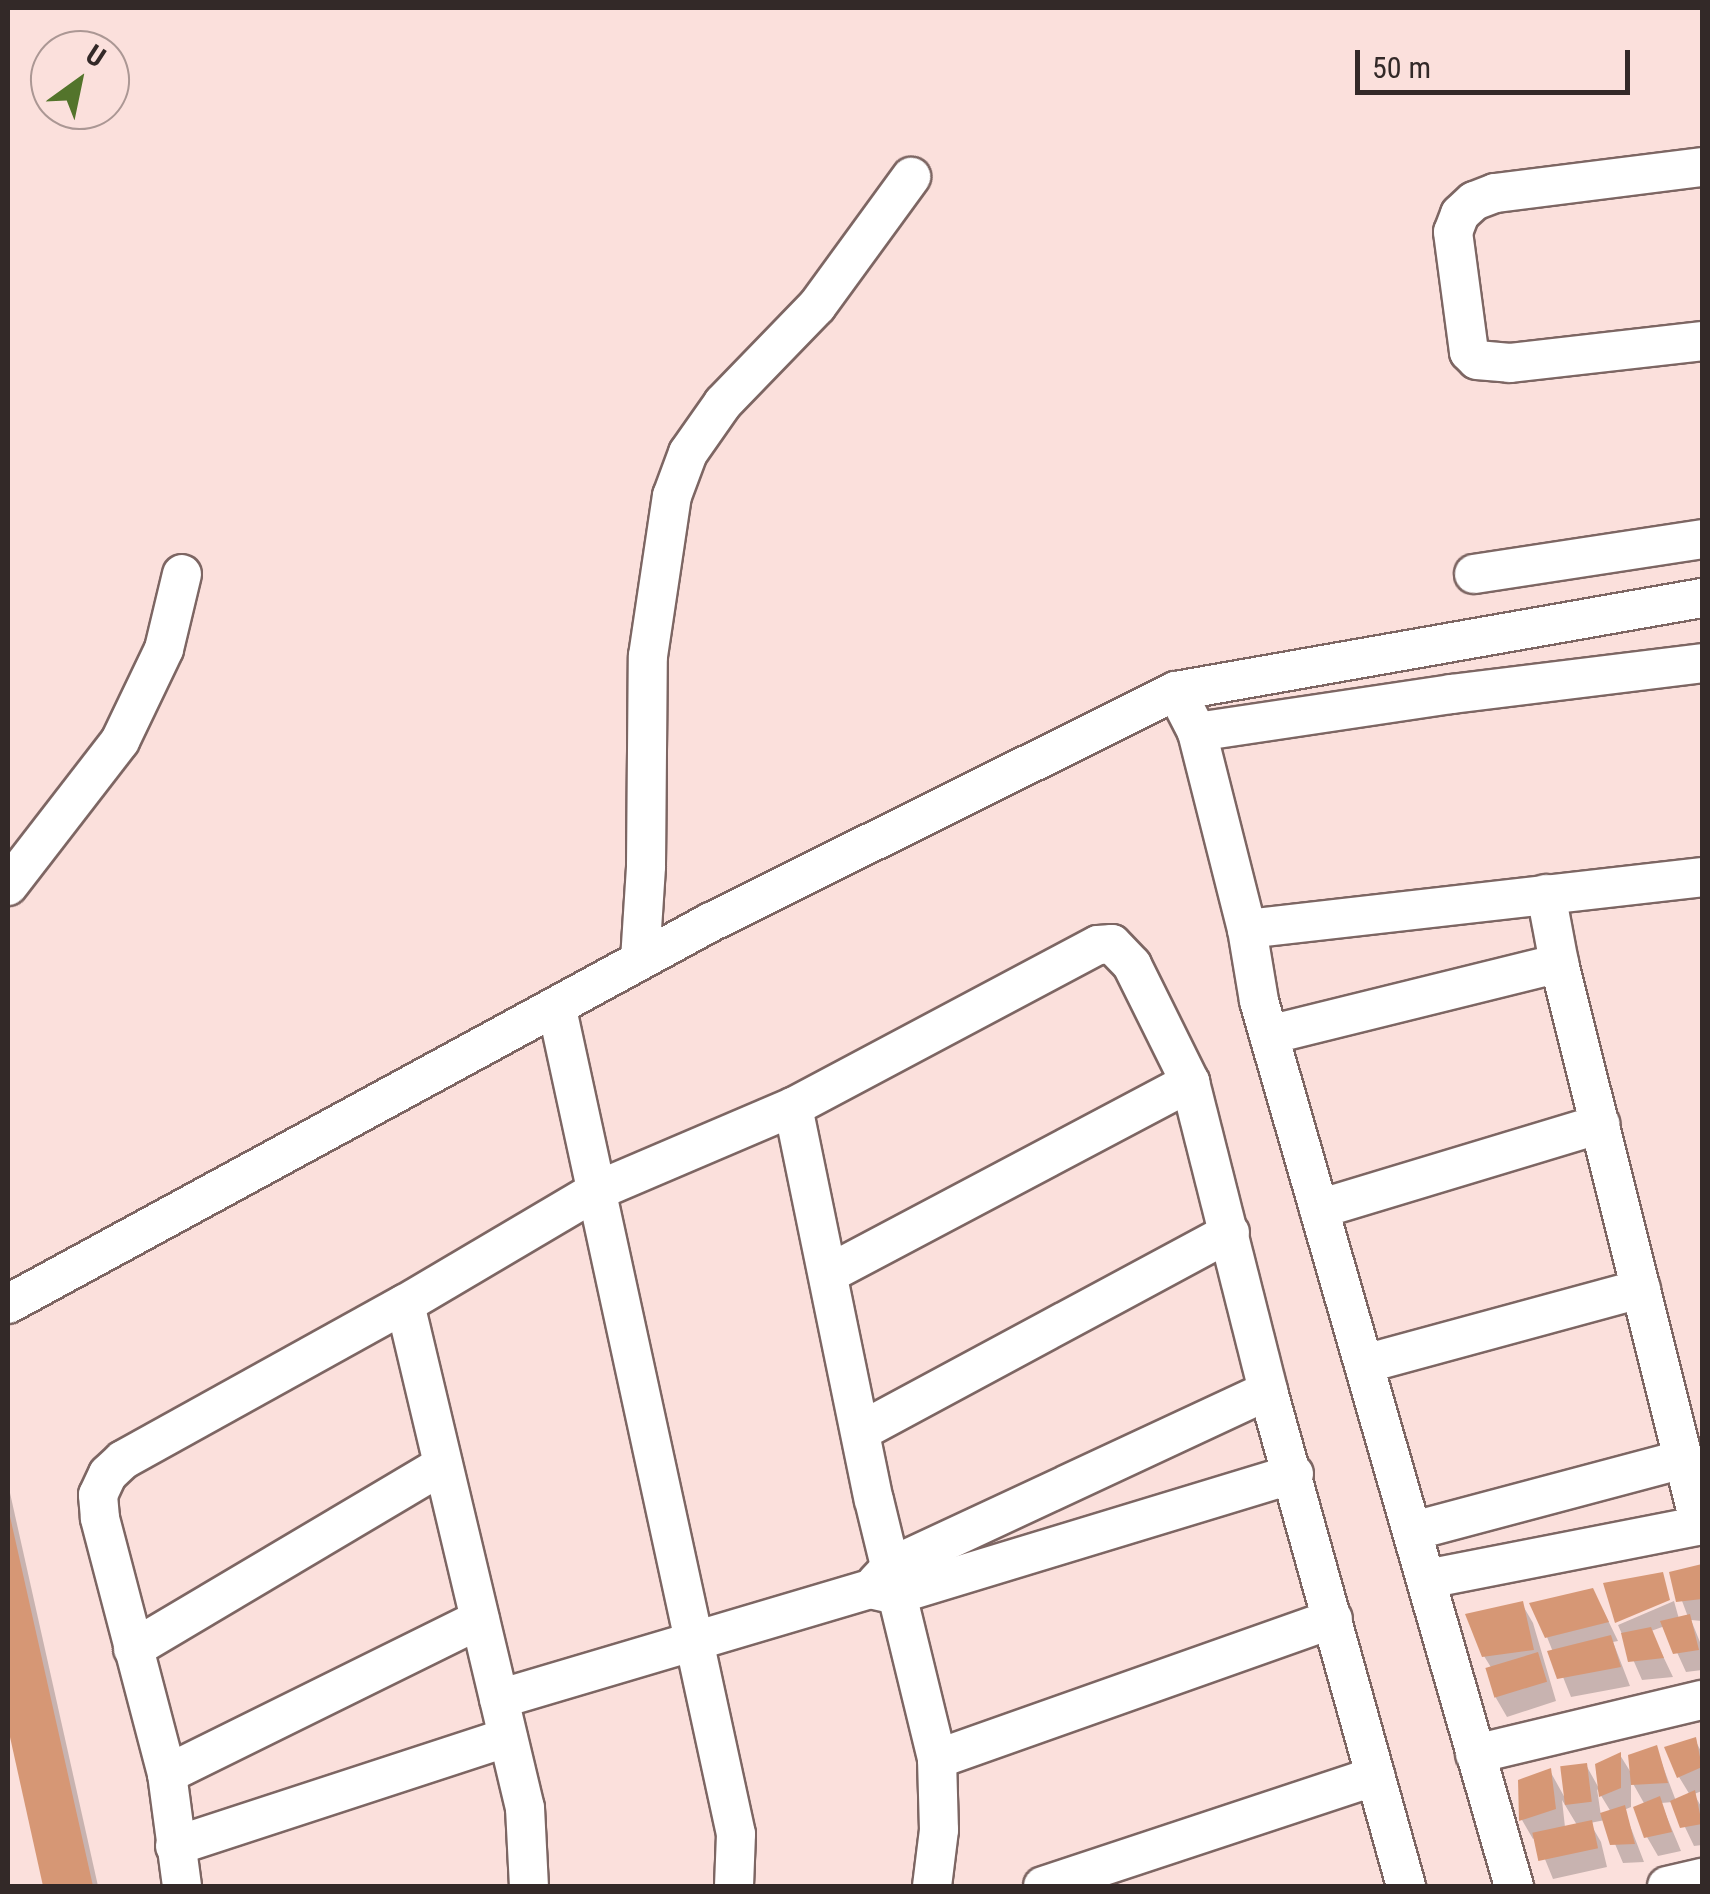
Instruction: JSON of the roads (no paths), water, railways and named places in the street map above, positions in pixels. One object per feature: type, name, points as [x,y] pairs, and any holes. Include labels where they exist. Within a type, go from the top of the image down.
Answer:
[{"type":"street","points":[[1702,167],[1495,193],[1474,201],[1460,214],[1452,232],[1469,352],[1476,360],[1510,363],[1702,341]]},
{"type":"street","points":[[640,960],[646,866],[648,656],[672,496],[688,453],[723,403],[817,306],[911,178]]},
{"type":"street","points":[[1474,574],[1702,539]]},
{"type":"street","points":[[1649,547],[1665,604]]},
{"type":"street","points":[[8,886],[120,741],[164,648],[182,574]]},
{"type":"street","points":[[8,1304],[557,1009],[640,960],[1176,691],[1702,598]]},
{"type":"street","points":[[1197,732],[1450,694],[1702,663]]},
{"type":"street","points":[[1176,691],[1197,732],[1247,929],[1269,1035],[1514,1886]]},
{"type":"street","points":[[1247,929],[1702,877]]},
{"type":"street","points":[[1427,1579],[1701,1525],[1559,962],[1546,894]]},
{"type":"street","points":[[182,1886],[167,1774],[100,1518],[98,1495],[108,1474],[123,1460],[405,1304],[596,1191],[792,1108],[1098,945],[1112,944],[1132,965],[1190,1082],[1268,1392],[1406,1886]]},
{"type":"street","points":[[1269,1035],[1559,962]]},
{"type":"street","points":[[557,1009],[736,1834],[734,1886]]},
{"type":"street","points":[[828,1274],[1190,1082]]},
{"type":"street","points":[[792,1108],[861,1431],[886,1583],[937,1759],[938,1830],[932,1886]]},
{"type":"street","points":[[1319,1208],[1600,1124]]},
{"type":"street","points":[[861,1431],[1230,1232]]},
{"type":"street","points":[[1364,1364],[1641,1289]]},
{"type":"street","points":[[405,1304],[525,1808],[529,1886]]},
{"type":"street","points":[[886,1583],[1268,1392]]},
{"type":"street","points":[[1413,1532],[1684,1459]]},
{"type":"street","points":[[133,1650],[443,1465]]},
{"type":"street","points":[[499,1698],[886,1583],[1294,1474]]},
{"type":"street","points":[[167,1774],[480,1619]]},
{"type":"street","points":[[937,1759],[1333,1619]]},
{"type":"street","points":[[1475,1754],[1702,1700]]},
{"type":"street","points":[[176,1846],[508,1736]]},
{"type":"street","points":[[1044,1886],[1376,1776]]},
{"type":"street","points":[[1667,1886],[1702,1878]]}]
